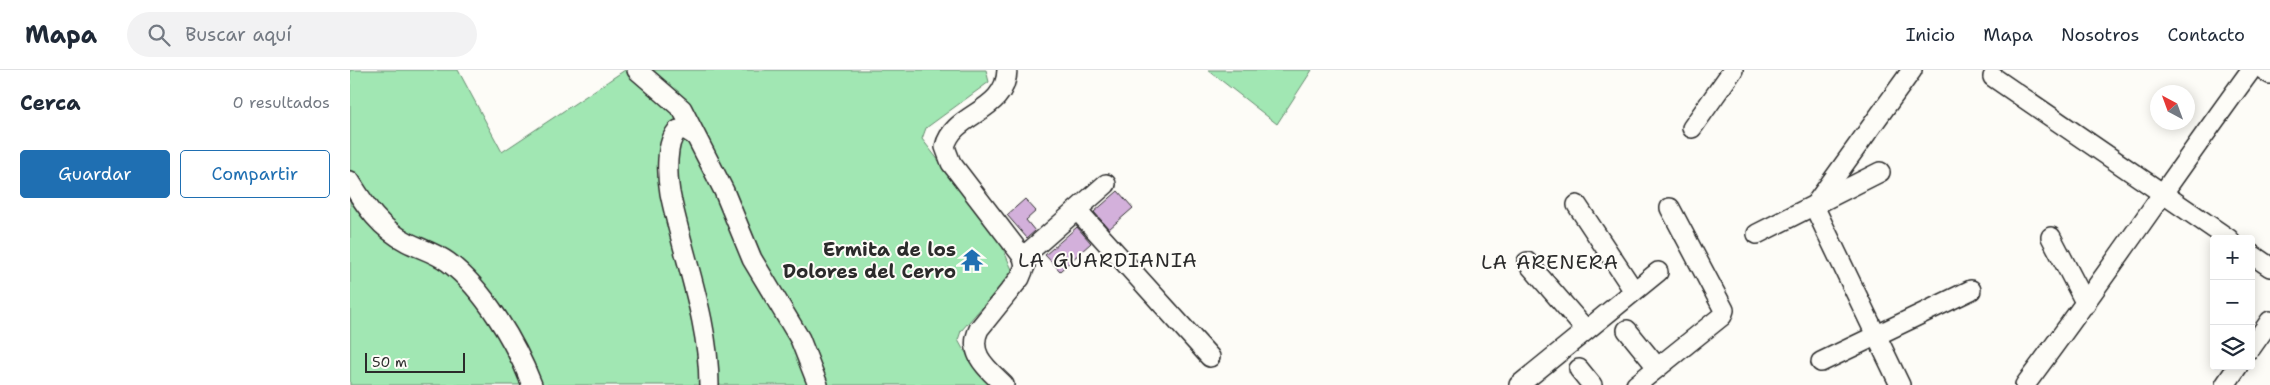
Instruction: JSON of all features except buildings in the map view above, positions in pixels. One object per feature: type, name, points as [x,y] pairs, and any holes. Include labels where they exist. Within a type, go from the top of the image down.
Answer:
[{"type":"street","points":[[637,70],[682,109],[724,191],[752,259],[800,339],[818,385]]},
{"type":"street","points":[[1004,385],[978,356],[975,350],[975,337],[1020,278],[1026,266],[1023,257],[951,163],[946,153],[946,141],[952,131],[998,96],[1005,84],[1007,70]]},
{"type":"street","points":[[1692,128],[1733,70]]},
{"type":"street","points":[[1814,206],[1912,70]]},
{"type":"street","points":[[2026,385],[2086,304],[2162,192],[2251,70]]},
{"type":"street","points":[[2264,70],[2270,74]]},
{"type":"street","points":[[1993,77],[2222,235]]},
{"type":"street","points":[[694,135],[686,130],[678,130],[672,136],[668,145],[670,191],[705,338],[709,385]]},
{"type":"street","points":[[1757,234],[1880,172]]},
{"type":"street","points":[[350,181],[368,210],[384,227],[436,255],[463,275],[487,303],[522,362],[532,385]]},
{"type":"street","points":[[1023,257],[1106,184]]},
{"type":"street","points":[[1577,205],[1634,291]]},
{"type":"street","points":[[1814,206],[1900,385]]},
{"type":"street","points":[[1636,385],[1722,316],[1724,310],[1670,208]]},
{"type":"street","points":[[1077,210],[1210,357]]},
{"type":"street","points":[[2051,237],[2086,304]]},
{"type":"street","points":[[2255,257],[2270,267]]},
{"type":"street","points":[[1527,262],[1586,330]]},
{"type":"street","points":[[1519,385],[1658,272]]},
{"type":"street","points":[[1821,362],[1971,290]]},
{"type":"street","points":[[2255,342],[2270,321]]},
{"type":"street","points":[[1627,330],[1657,367]]},
{"type":"street","points":[[1579,369],[1592,385]]},
{"type":"street","points":[[2225,385],[2235,370]]},
{"type":"green space","points":[[350,70],[458,70],[502,152],[625,70],[986,70],[989,82],[926,128],[922,139],[998,237],[1013,272],[961,331],[958,340],[963,349],[993,385],[350,385]]},
{"type":"green space","points":[[1208,70],[1312,70],[1277,124]]},
{"type":"place","name":"Ermita de los Dolores del Cerro","points":[[972,260]]},
{"type":"district","name":"LA GUARDIANIA","points":[[1108,260]]},
{"type":"district","name":"LA ARENERA","points":[[1550,262]]}]
